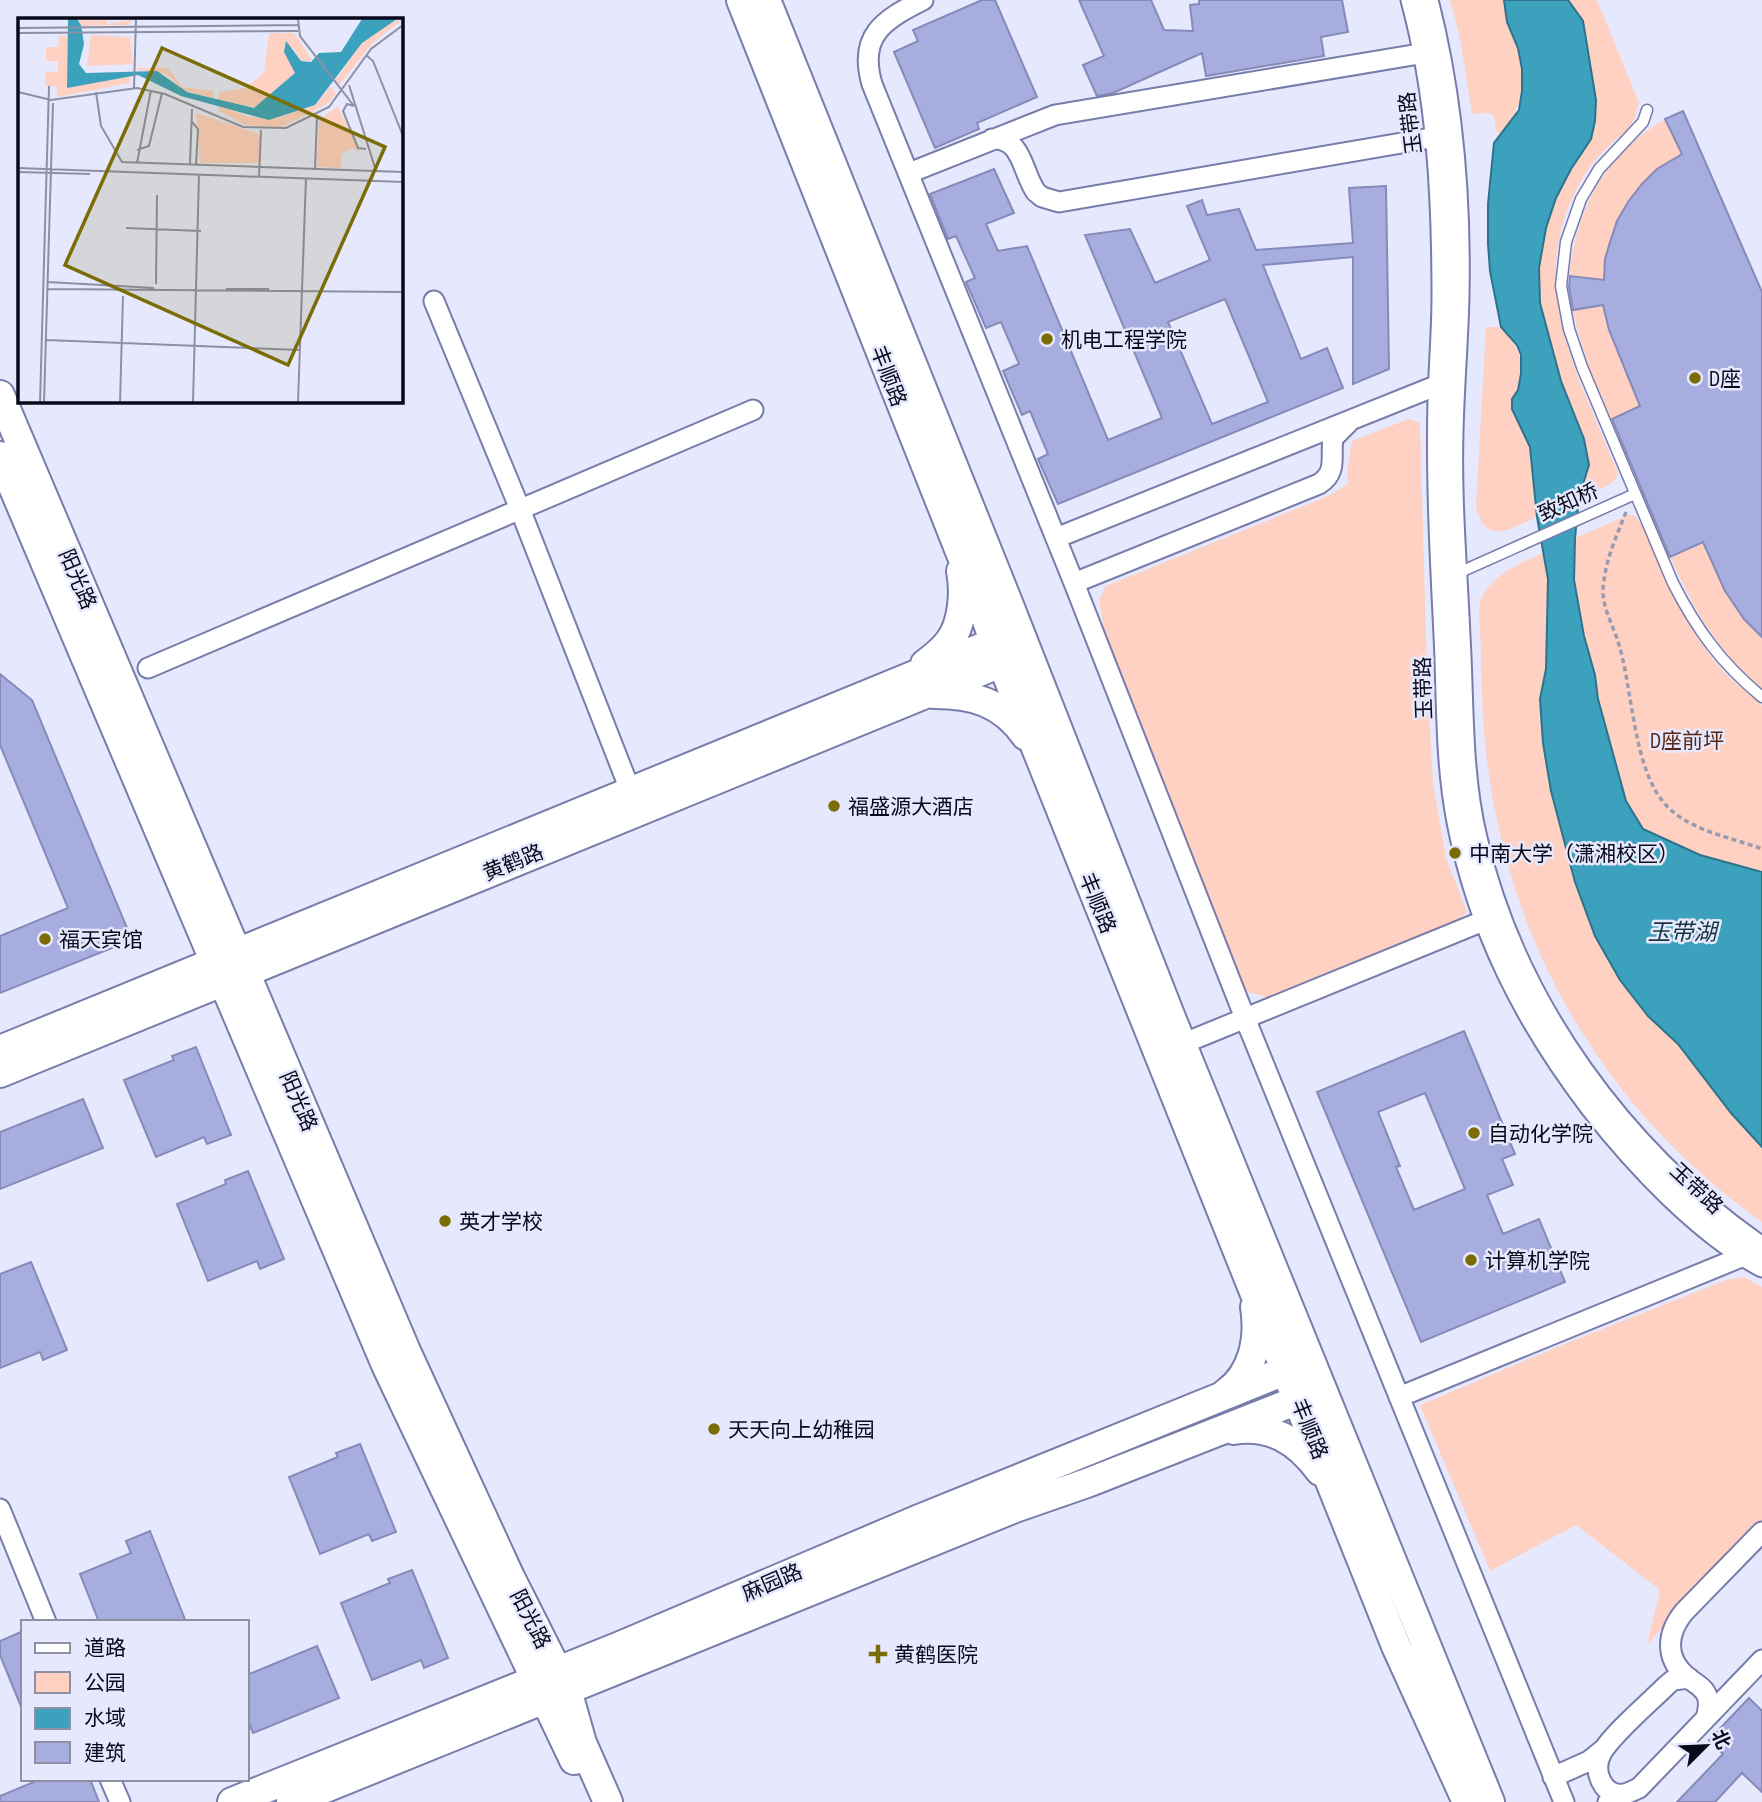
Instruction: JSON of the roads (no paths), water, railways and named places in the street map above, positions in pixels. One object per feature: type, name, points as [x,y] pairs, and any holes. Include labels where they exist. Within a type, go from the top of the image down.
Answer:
[{"type":"main road","name":"丰顺路","points":[[741,0],[954,538],[1011,647],[1041,760],[1244,1268],[1299,1365],[1311,1395],[1334,1490],[1396,1646],[1467,1802]]},
{"type":"main road","points":[[766,0],[1011,647],[1182,1044],[1299,1365]]},
{"type":"main road","name":"阳光路","points":[[0,395],[230,967],[386,1365],[583,1743],[608,1802]]},
{"type":"main road","name":"阳光路","points":[[0,456],[230,967]]},
{"type":"main road","points":[[894,695],[950,640],[958,623],[963,584],[954,538]]},
{"type":"main road","name":"黄鹤路","points":[[0,1073],[230,967],[1011,647]]},
{"type":"main road","points":[[894,695],[961,694],[984,700],[1006,714],[1021,729],[1041,760]]},
{"type":"main road","points":[[0,1050],[230,967]]},
{"type":"main road","points":[[1216,1398],[1239,1383],[1249,1367],[1255,1348],[1257,1321],[1244,1268]]},
{"type":"main road","name":"麻园路","points":[[232,1802],[551,1685],[917,1520],[1299,1365]]},
{"type":"main road","points":[[291,1802],[551,1685],[1087,1483],[1311,1395],[1490,1802]]},
{"type":"main road","points":[[1207,1436],[1244,1429],[1263,1429],[1282,1434],[1313,1461],[1334,1490]]},
{"type":"main road","name":"阳光路","points":[[551,1685],[570,1750],[593,1802]]},
{"type":"street","points":[[922,0],[886,21],[869,43],[867,56],[872,84],[1074,583],[1245,1018],[1564,1802]]},
{"type":"street","name":"玉带路","points":[[1411,0],[1432,52],[1445,136],[1437,495],[1449,578],[1446,708],[1456,820],[1492,918],[1504,972],[1535,1028],[1573,1084],[1606,1128],[1670,1195],[1707,1229],[1743,1257],[1762,1267]]},
{"type":"street","points":[[909,173],[1038,120],[1065,113],[1432,52],[1428,0]]},
{"type":"street","points":[[1020,156],[1021,136],[1038,120]]},
{"type":"street","points":[[992,139],[1006,140],[1015,148],[1036,192],[1042,197],[1059,202],[1445,136],[1459,233],[1449,578]]},
{"type":"street","points":[[435,301],[635,801]]},
{"type":"street","points":[[1056,538],[1438,385]]},
{"type":"street","points":[[148,668],[753,410]]},
{"type":"street","points":[[1074,583],[1319,484],[1331,474],[1333,438],[1342,426],[1352,421]]},
{"type":"street","points":[[1303,440],[1319,438],[1329,447],[1332,455]]},
{"type":"street","points":[[1182,1044],[1492,918],[1591,1081],[1622,1121],[1692,1193],[1762,1248],[1399,1397]]},
{"type":"street","points":[[0,1509],[45,1620]]},
{"type":"street","points":[[1706,1718],[1709,1700],[1706,1692],[1676,1665],[1670,1637],[1674,1624],[1762,1532]]},
{"type":"street","points":[[1608,1802],[1631,1792],[1646,1780],[1762,1660]]},
{"type":"street","points":[[1553,1777],[1589,1761],[1673,1680],[1693,1681],[1717,1690],[1741,1682]]},
{"type":"street","points":[[1605,1748],[1598,1766],[1603,1785],[1618,1795],[1631,1792]]},
{"type":"street","points":[[111,1781],[120,1802]]},
{"type":"lane","points":[[1647,110],[1643,122],[1599,169],[1581,199],[1566,242],[1561,286],[1569,329],[1635,494],[1687,611],[1720,658],[1762,697]]},
{"type":"lane","name":"致知桥","points":[[1449,578],[1635,494]]},
{"type":"lane","points":[[1667,1685],[1672,1672],[1671,1651]]},
{"type":"water","name":"玉带湖","points":[[1504,0],[1568,0],[1583,21],[1596,100],[1595,121],[1591,139],[1556,198],[1546,228],[1539,268],[1540,303],[1561,381],[1584,439],[1589,465],[1579,497],[1574,580],[1598,699],[1626,801],[1643,829],[1700,855],[1762,872],[1762,1147],[1731,1113],[1678,1044],[1648,1016],[1620,980],[1595,936],[1575,882],[1551,791],[1543,743],[1540,699],[1546,669],[1548,579],[1537,517],[1530,447],[1512,409],[1512,399],[1518,390],[1521,374],[1521,355],[1517,345],[1501,327],[1490,271],[1488,244],[1488,204],[1494,143],[1519,110],[1522,91],[1518,48],[1507,22]]},
{"type":"place","name":"机电工程学院","points":[[1047,339]]},
{"type":"place","name":"D座","points":[[1695,378]]},
{"type":"place","name":"福盛源大酒店","points":[[834,806]]},
{"type":"place","name":"中南大学（潇湘校区）","points":[[1455,853]]},
{"type":"place","name":"福天宾馆","points":[[45,939]]},
{"type":"place","name":"自动化学院","points":[[1474,1133]]},
{"type":"place","name":"英才学校","points":[[445,1221]]},
{"type":"place","name":"计算机学院","points":[[1471,1260]]},
{"type":"place","name":"天天向上幼稚园","points":[[714,1429]]},
{"type":"place","name":"黄鹤医院","points":[[878,1654]]},
{"type":"park label","name":"D座前坪","points":[[1687,740]]}]
